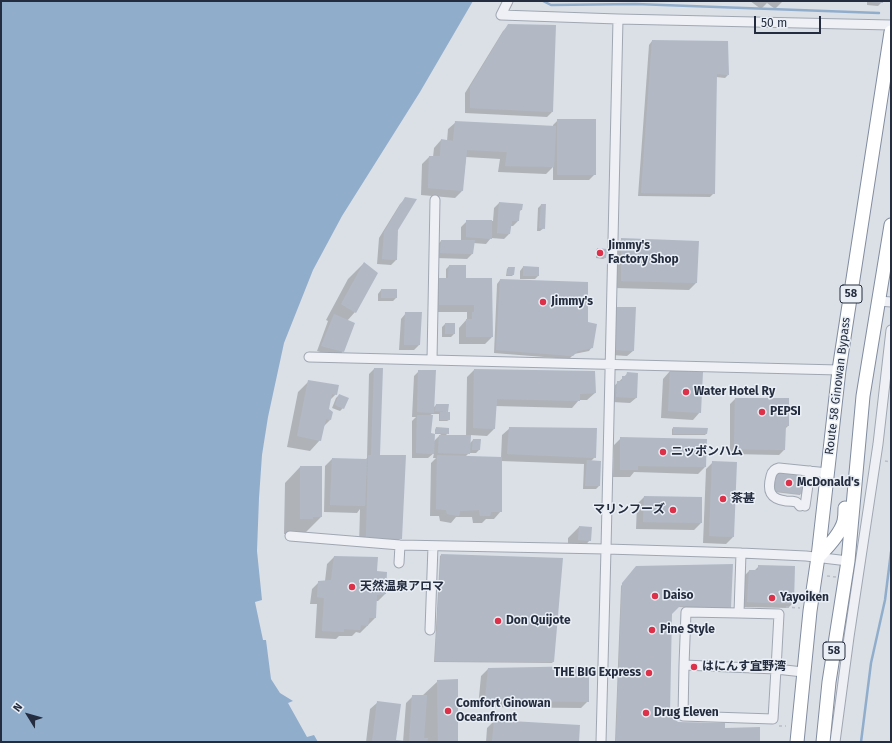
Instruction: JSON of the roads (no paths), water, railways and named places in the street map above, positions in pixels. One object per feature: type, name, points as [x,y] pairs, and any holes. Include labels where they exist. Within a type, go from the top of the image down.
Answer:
[{"type":"highway","name":"Route 58 Ginowan Bypass","points":[[797,742],[803,672],[818,557],[839,370],[891,32]]},
{"type":"highway","name":"58","points":[[823,742],[829,682],[848,561],[863,396],[885,301],[891,225]]},
{"type":"highway","points":[[818,557],[832,541],[844,522],[863,396]]},
{"type":"street","points":[[508,1],[500,15],[618,20],[891,25]]},
{"type":"street","points":[[601,742],[618,20]]},
{"type":"street","points":[[432,360],[435,200]]},
{"type":"street","points":[[835,742],[878,444],[891,330]]},
{"type":"street","points":[[309,357],[839,370]]},
{"type":"street","points":[[810,471],[803,506],[796,502],[778,499],[772,496],[769,490],[772,471],[775,469],[779,468],[810,471],[828,473]]},
{"type":"street","points":[[290,536],[400,545],[741,553],[818,557],[848,561]]},
{"type":"street","points":[[399,563],[400,545]]},
{"type":"street","points":[[430,630],[433,546]]},
{"type":"street","points":[[739,614],[741,553]]},
{"type":"street","points":[[686,612],[779,614],[773,719],[683,716],[684,665],[686,612]]},
{"type":"street","points":[[684,665],[776,669],[803,672]]},
{"type":"water","points":[[1,1],[473,1],[420,92],[342,216],[313,270],[284,343],[268,417],[262,455],[257,551],[262,600],[255,602],[263,640],[266,640],[271,679],[280,693],[293,701],[288,703],[307,737],[314,735],[318,742],[1,742]]},
{"type":"waterway","points":[[543,1],[551,5],[636,4],[879,13]]},
{"type":"waterway","points":[[861,742],[871,663],[885,600],[891,552]]},
{"type":"place","name":"Jimmy's Factory Shop","points":[[600,253]]},
{"type":"place","name":"Jimmy's","points":[[543,302]]},
{"type":"place","name":"Water Hotel Ry","points":[[686,392]]},
{"type":"place","name":"PEPSI","points":[[762,412]]},
{"type":"place","name":"ニッポンハム","points":[[663,452]]},
{"type":"place","name":"McDonald's","points":[[789,483]]},
{"type":"place","name":"茶甚","points":[[723,499]]},
{"type":"place","name":"マリンフーズ","points":[[673,510]]},
{"type":"place","name":"天然温泉アロマ","points":[[352,587]]},
{"type":"place","name":"Daiso","points":[[655,596]]},
{"type":"place","name":"Yayoiken","points":[[772,598]]},
{"type":"place","name":"Don Quijote","points":[[498,621]]},
{"type":"place","name":"Pine Style","points":[[652,630]]},
{"type":"place","name":"はにんす宜野湾","points":[[694,667]]},
{"type":"place","name":"THE BIG Express","points":[[649,673]]},
{"type":"place","name":"Comfort Ginowan Oceanfront","points":[[448,711]]},
{"type":"place","name":"Drug Eleven","points":[[646,713]]}]
